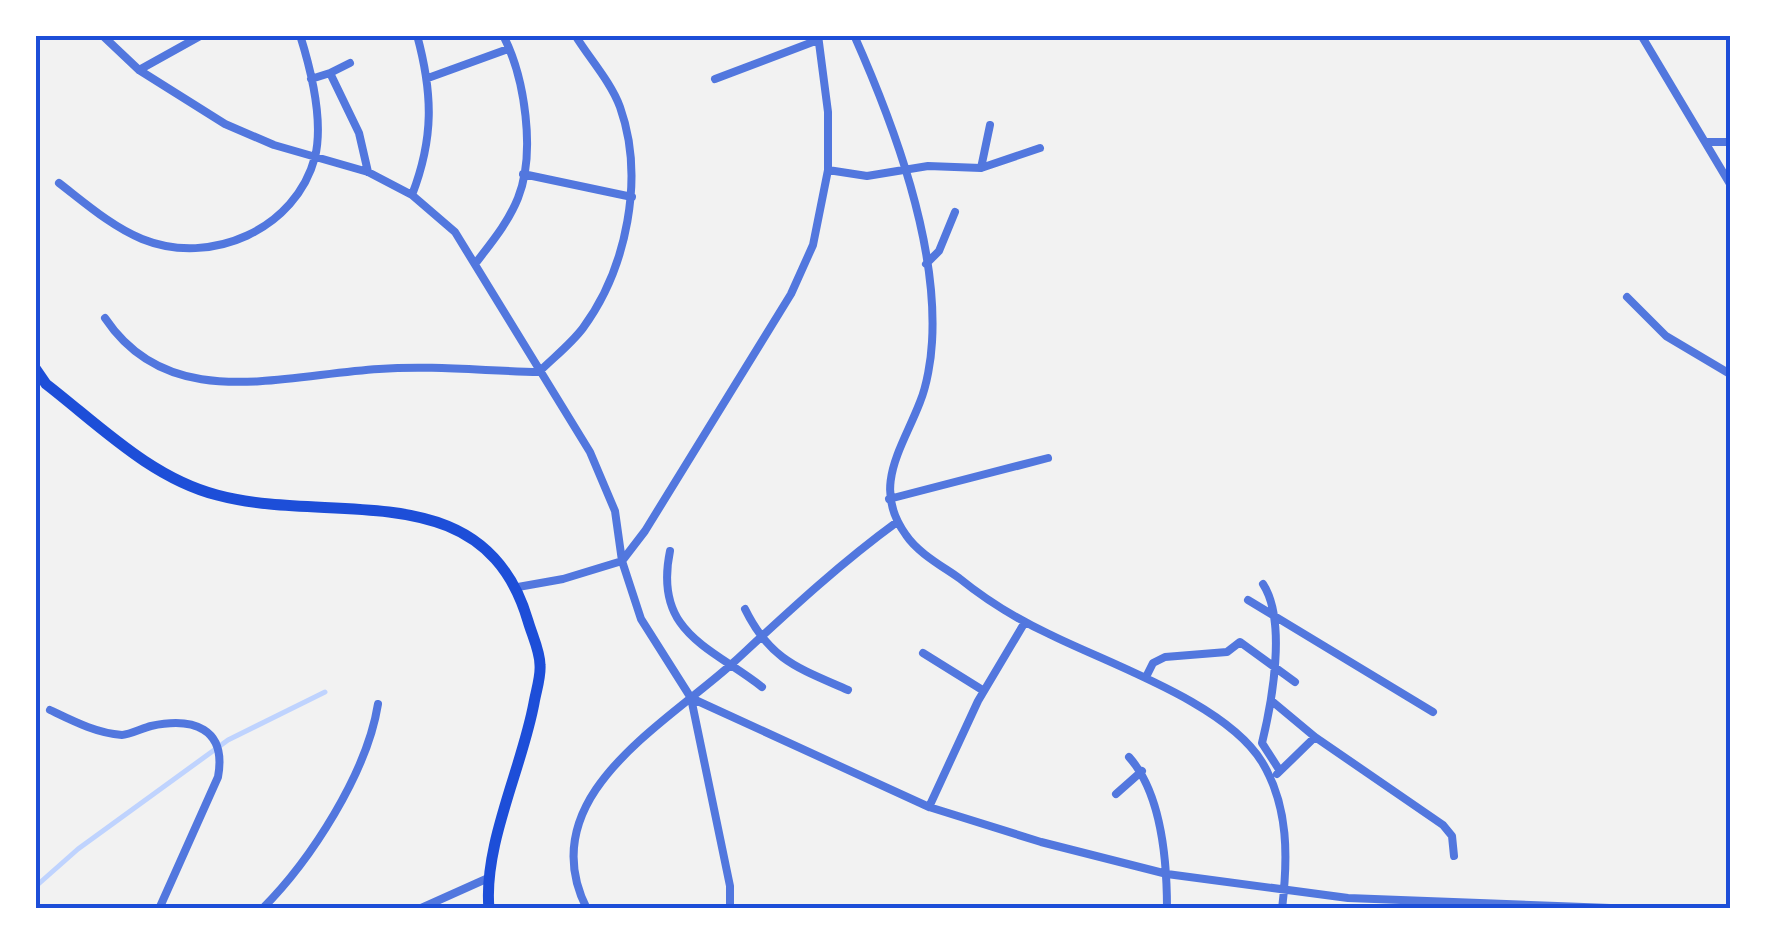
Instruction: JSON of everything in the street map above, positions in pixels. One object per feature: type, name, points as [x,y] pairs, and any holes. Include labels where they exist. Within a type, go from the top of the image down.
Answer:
[{"type":"highway","points":[[35,368],[46,384],[154,469],[216,495],[332,511],[402,510],[469,534],[518,586],[540,665],[525,751],[486,879],[489,909]]},
{"type":"street","points":[[102,35],[139,70],[225,124],[274,146],[368,172],[412,195],[455,232],[590,452],[616,511],[622,561],[642,619],[691,698],[730,886],[730,909]]},
{"type":"street","points":[[139,70],[202,35]]},
{"type":"street","points":[[58,183],[103,218],[145,240],[223,245],[267,227],[286,213],[315,156],[312,79],[300,35]]},
{"type":"street","points":[[412,195],[428,153],[428,78],[417,35]]},
{"type":"street","points":[[475,264],[506,224],[523,174],[524,121],[503,35]]},
{"type":"street","points":[[105,318],[126,346],[147,364],[197,380],[267,381],[381,368],[539,372],[583,328],[617,260],[632,197],[631,148],[619,104],[575,35]]},
{"type":"street","points":[[854,35],[906,172],[926,264],[932,344],[922,400],[888,478],[889,499],[897,522],[909,540],[974,591],[1025,622],[1146,677],[1224,724],[1261,760],[1287,837],[1282,909]]},
{"type":"street","points":[[1641,35],[1730,184]]},
{"type":"street","points":[[518,586],[563,579],[622,561],[646,531],[791,294],[813,245],[828,170],[828,112],[818,37],[715,79]]},
{"type":"street","points":[[428,78],[508,49]]},
{"type":"street","points":[[312,79],[350,63]]},
{"type":"street","points":[[330,72],[359,133],[368,172]]},
{"type":"street","points":[[981,168],[990,124]]},
{"type":"street","points":[[1708,142],[1730,142]]},
{"type":"street","points":[[828,170],[844,176],[906,172],[928,166],[981,168],[1040,148]]},
{"type":"street","points":[[523,174],[632,197]]},
{"type":"street","points":[[926,264],[939,252],[955,212]]},
{"type":"street","points":[[1627,297],[1666,336],[1730,374]]},
{"type":"street","points":[[889,499],[1048,458]]},
{"type":"street","points":[[587,909],[572,866],[578,822],[605,776],[635,740],[732,664],[831,570],[897,522]]},
{"type":"street","points":[[670,552],[666,573],[679,621],[702,648],[762,687]]},
{"type":"street","points":[[1264,584],[1273,600],[1274,666],[1273,702],[1262,743],[1280,771]]},
{"type":"street","points":[[1248,600],[1433,712]]},
{"type":"street","points":[[745,609],[759,638],[790,664],[848,690]]},
{"type":"street","points":[[929,807],[984,691],[1025,622]]},
{"type":"street","points":[[1146,677],[1153,663],[1165,657],[1227,652],[1240,642],[1295,682]]},
{"type":"street","points":[[922,652],[984,691]]},
{"type":"street","points":[[691,698],[929,807],[1167,874],[1284,893],[1348,898],[1637,909]]},
{"type":"street","points":[[1273,702],[1315,737],[1444,826],[1452,836],[1454,856]]},
{"type":"street","points":[[262,909],[288,884],[356,773],[374,734],[378,704]]},
{"type":"street","points":[[50,710],[92,730],[108,729],[123,735],[172,722],[208,731],[216,741],[222,755],[218,776],[158,909]]},
{"type":"street","points":[[1270,780],[1315,737]]},
{"type":"street","points":[[1129,756],[1142,771],[1167,874],[1167,909]]},
{"type":"street","points":[[1116,794],[1126,780],[1142,771]]},
{"type":"street","points":[[419,909],[486,879]]},
{"type":"street","points":[[1348,898],[1348,909]]},
{"type":"waterway","points":[[35,887],[78,849],[228,740],[325,692]]}]
